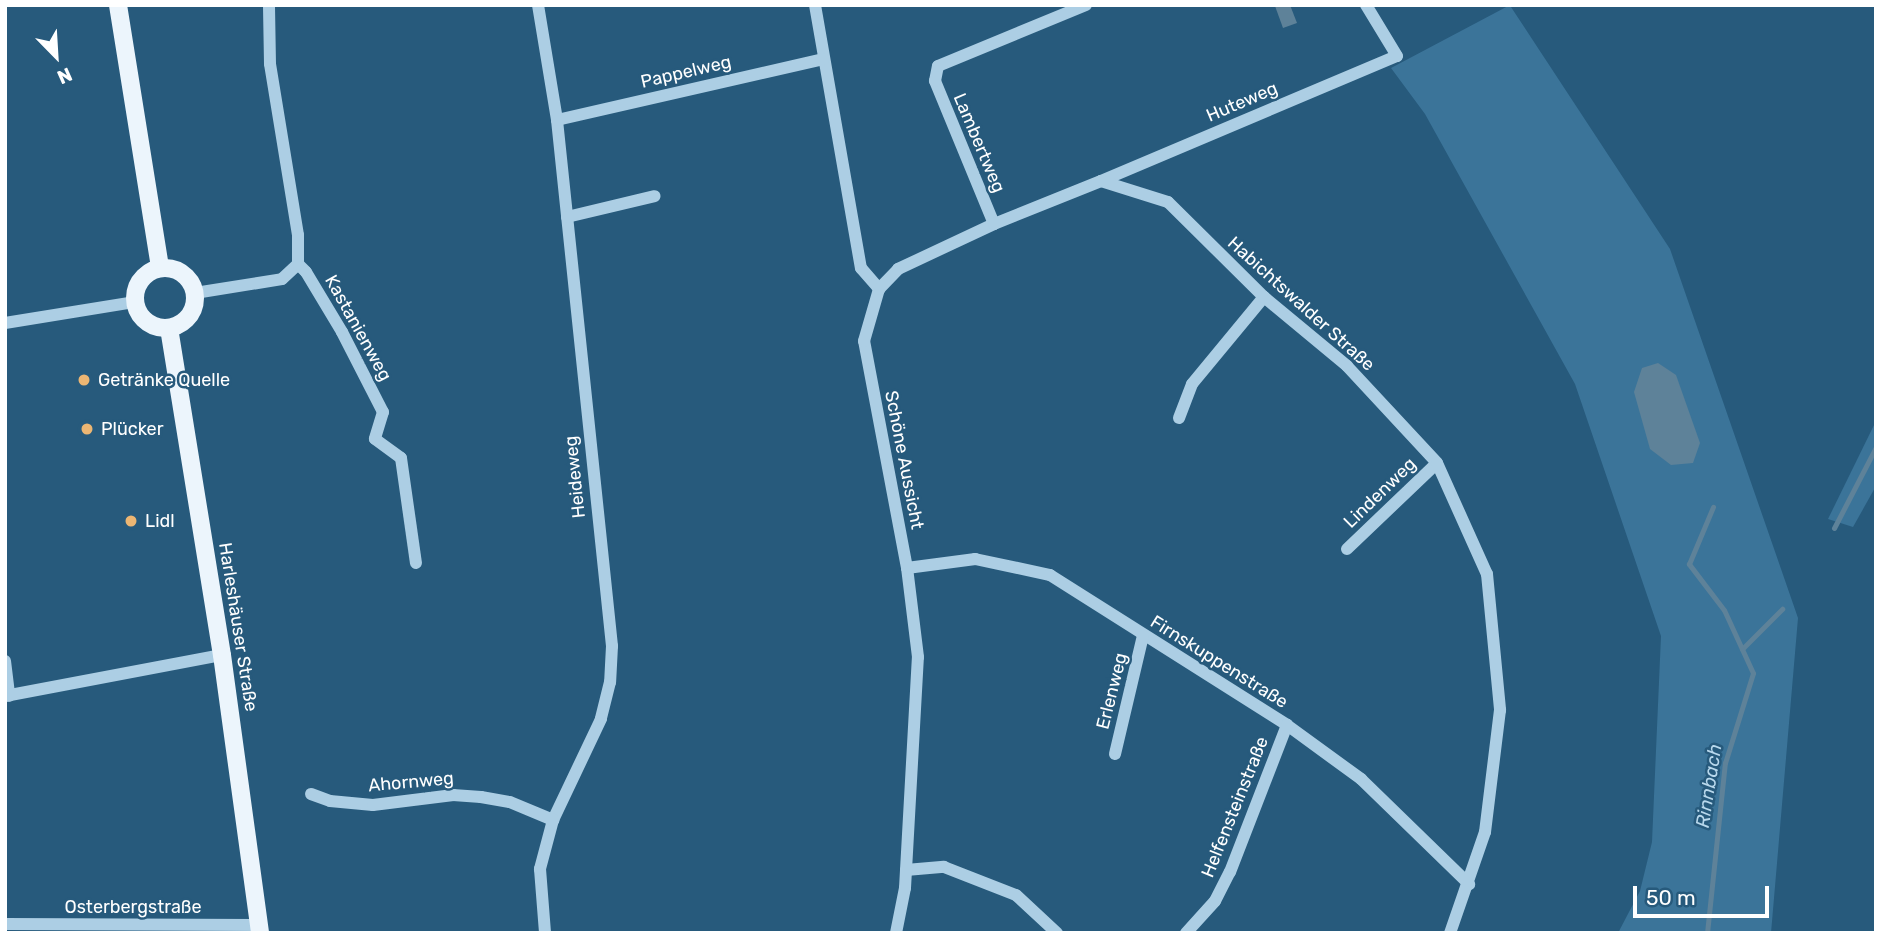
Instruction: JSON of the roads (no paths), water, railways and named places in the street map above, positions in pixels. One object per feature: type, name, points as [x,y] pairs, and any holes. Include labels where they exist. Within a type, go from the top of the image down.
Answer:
[{"type":"main road","points":[[118,5],[164,268]]},
{"type":"main road","points":[[164,268],[188,279],[195,293],[189,315],[169,328],[147,322],[135,302],[140,280],[164,268]]},
{"type":"main road","name":"Harleshäuser Straße","points":[[169,328],[222,655],[260,929]]},
{"type":"street","points":[[195,293],[282,279],[298,264],[298,236],[270,64],[269,5]]},
{"type":"street","name":"Heideweg","points":[[538,5],[557,120],[612,646],[610,682],[601,719],[553,820],[540,869],[545,933]]},
{"type":"street","points":[[815,5],[861,268],[879,289],[898,269],[994,224],[1101,181]]},
{"type":"street","name":"Lambertweg","points":[[994,224],[935,81],[938,66],[1086,5]]},
{"type":"street","name":"Huteweg","points":[[1101,181],[1398,56],[1366,5]]},
{"type":"street","name":"Pappelweg","points":[[557,120],[823,59]]},
{"type":"street","name":"Habichtswalder Straße","points":[[1101,181],[1168,202],[1264,297],[1347,366],[1437,463],[1487,574],[1500,710],[1485,832],[1450,933]]},
{"type":"street","points":[[567,217],[655,196]]},
{"type":"street","name":"Kastanienweg","points":[[298,264],[306,272],[342,331],[383,412],[375,439],[401,458],[416,563]]},
{"type":"street","name":"Schöne Aussicht","points":[[879,289],[864,341],[907,568],[918,657],[906,870],[896,933]]},
{"type":"street","points":[[1179,418],[1192,384],[1264,297]]},
{"type":"street","points":[[5,323],[135,302]]},
{"type":"street","name":"Lindenweg","points":[[1347,549],[1437,463]]},
{"type":"street","name":"Firnskuppenstraße","points":[[907,568],[975,559],[1050,575],[1287,725],[1361,779],[1469,884]]},
{"type":"street","name":"Erlenweg","points":[[1115,754],[1143,636]]},
{"type":"street","points":[[5,661],[7,696],[222,655]]},
{"type":"street","name":"Helfensteinstraße","points":[[1186,933],[1214,901],[1230,872],[1287,725]]},
{"type":"street","name":"Ahornweg","points":[[311,794],[330,801],[373,805],[453,795],[481,797],[510,802],[553,820]]},
{"type":"street","points":[[906,870],[944,867],[1016,895],[1058,933]]},
{"type":"street","name":"Osterbergstraße","points":[[5,924],[260,929]]},
{"type":"waterway","points":[[1834,528],[1876,447]]},
{"type":"waterway","name":"Rinnbach","points":[[1707,933],[1725,763],[1753,673],[1724,610],[1689,564],[1713,507]]},
{"type":"waterway","name":"Rinnbach","points":[[1742,649],[1782,609]]},
{"type":"place","name":"Getränke Quelle","points":[[84,380]]},
{"type":"place","name":"Plücker","points":[[87,429]]},
{"type":"place","name":"Lidl","points":[[131,521]]}]
